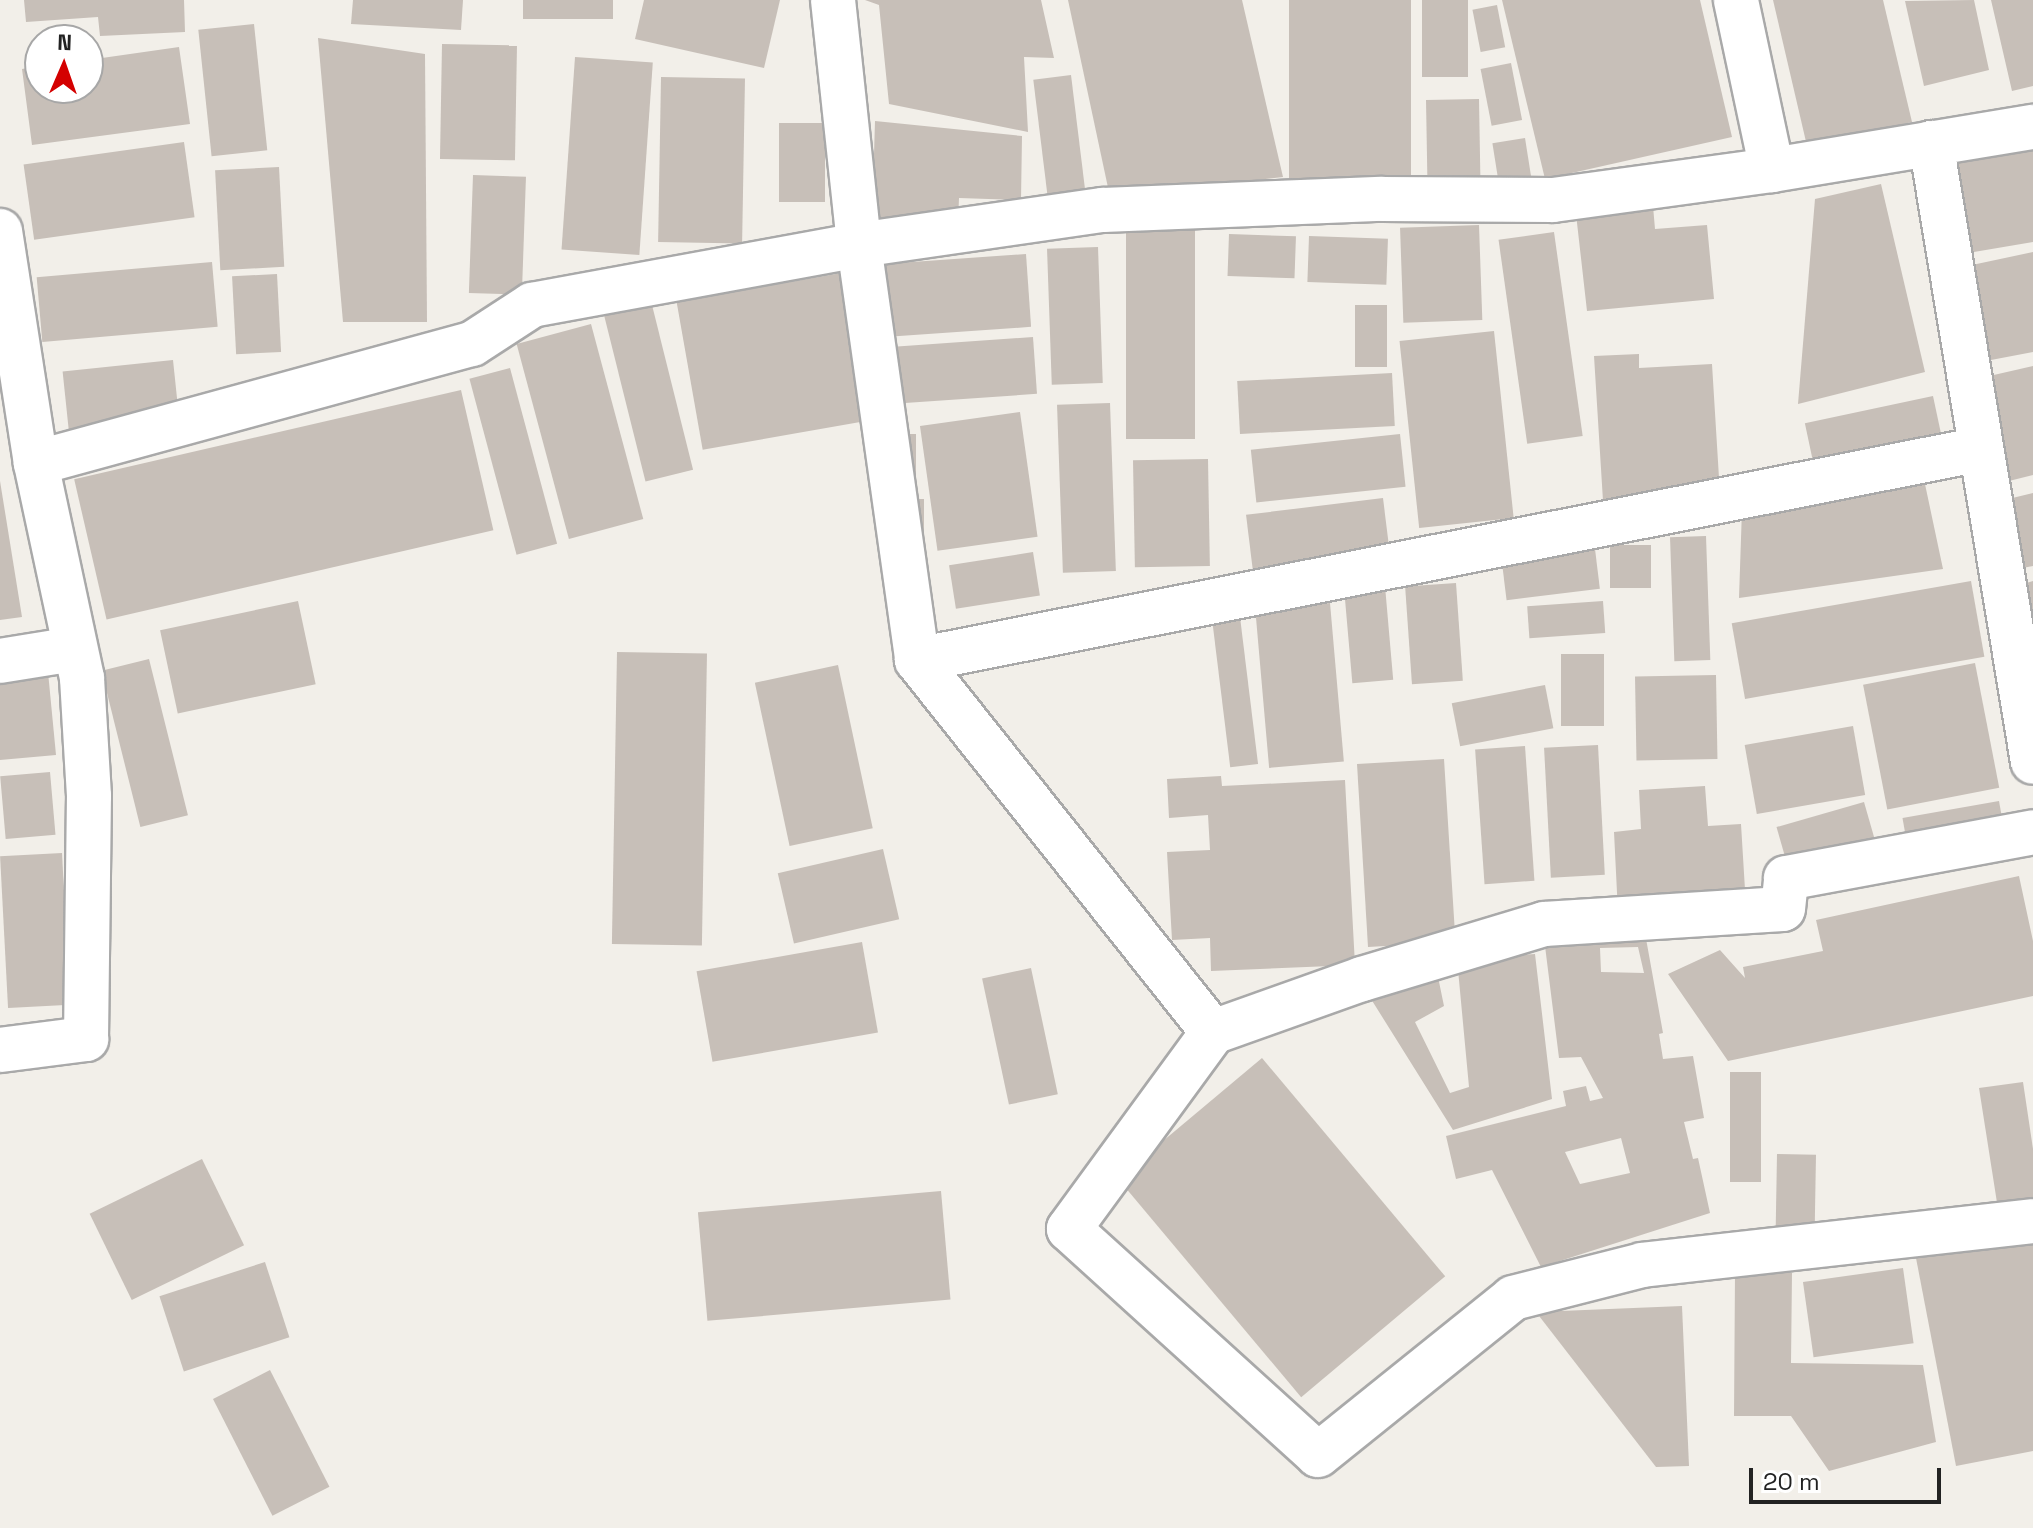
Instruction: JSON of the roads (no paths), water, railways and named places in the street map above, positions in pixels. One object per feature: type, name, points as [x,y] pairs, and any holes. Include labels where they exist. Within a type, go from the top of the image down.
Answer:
[{"type":"street","points":[[833,0],[859,245],[917,660],[1213,1032]]},
{"type":"street","points":[[1736,0],[1772,170]]},
{"type":"street","points":[[36,463],[472,344],[532,305],[859,245],[1103,210],[1382,199],[1553,200],[1772,170],[2033,127]]},
{"type":"street","points":[[1931,143],[2033,762]]},
{"type":"street","points":[[0,231],[36,463],[82,678],[89,796],[86,1039],[0,1050]]},
{"type":"street","points":[[917,660],[1981,449]]},
{"type":"street","points":[[0,661],[74,649]]},
{"type":"street","points":[[2033,832],[1786,878],[1783,909],[1544,924],[1362,979],[1213,1032],[1069,1229],[1318,1455],[1513,1298],[1642,1265],[2033,1221]]}]
